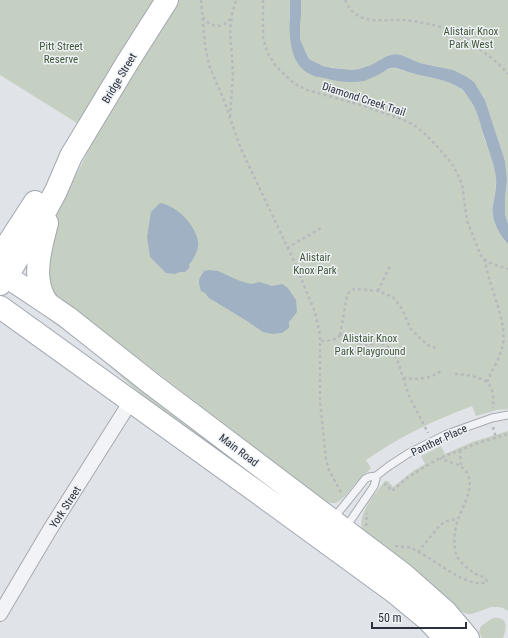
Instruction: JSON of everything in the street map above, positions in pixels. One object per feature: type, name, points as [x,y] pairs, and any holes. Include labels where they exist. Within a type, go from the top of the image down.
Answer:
[{"type":"main road","name":"Bridge Street","points":[[2,278],[50,202],[71,156],[167,0]]},
{"type":"main road","name":"Bridge Street","points":[[0,256],[39,196],[54,175],[71,156]]},
{"type":"main road","points":[[48,304],[40,287],[39,267],[40,251],[50,202]]},
{"type":"main road","name":"Main Road","points":[[2,278],[48,304],[67,317],[153,385],[404,574],[446,612],[454,635]]},
{"type":"main road","name":"Main Road","points":[[0,307],[326,542],[421,614],[454,635]]},
{"type":"main road","points":[[326,542],[336,538],[338,525]]},
{"type":"street","name":"York Street","points":[[0,614],[131,401]]},
{"type":"lane","name":"Panther Place","points":[[338,525],[347,501],[365,479],[376,476],[398,460],[432,441],[462,428],[492,418],[508,415]]},
{"type":"lane","points":[[338,525],[374,486],[376,476]]},
{"type":"path","points":[[201,0],[205,45],[209,65],[224,99],[241,149],[300,274],[315,312],[320,341],[319,367],[321,421],[326,460],[335,481],[347,501]]},
{"type":"path","points":[[231,121],[233,73],[230,30],[236,0]]},
{"type":"path","name":"Diamond Creek Trail","points":[[263,0],[262,28],[267,52],[275,65],[288,79],[307,90],[364,106],[414,125],[437,146],[458,173],[462,184],[467,221],[481,256],[484,259],[498,304],[502,323],[502,348],[487,382]]},
{"type":"path","points":[[345,0],[350,9],[359,16],[370,20],[404,20],[454,31],[493,58],[508,74]]},
{"type":"path","points":[[202,16],[210,24],[214,26],[221,26],[228,22],[232,14]]},
{"type":"path","points":[[287,248],[321,228]]},
{"type":"path","points":[[484,259],[491,263],[508,268]]},
{"type":"path","points":[[378,291],[390,266]]},
{"type":"path","points":[[320,341],[335,340],[339,337],[347,295],[354,289],[378,291],[392,297],[402,309],[411,329],[426,345],[436,348]]},
{"type":"path","points":[[340,335],[342,334],[348,336],[364,345],[377,342],[387,346],[396,357],[409,396],[432,441]]},
{"type":"path","points":[[403,378],[421,379],[434,376],[441,371]]},
{"type":"path","points":[[455,374],[469,375],[487,382],[490,385],[493,396],[492,418],[496,438]]},
{"type":"path","points":[[383,487],[386,484],[392,491],[407,478],[440,458],[508,434]]},
{"type":"path","points":[[460,450],[461,466]]},
{"type":"path","points":[[391,546],[412,548],[466,580],[473,582],[487,581],[474,573],[461,562],[456,554],[455,530],[467,497],[469,479],[461,466],[440,458]]},
{"type":"path","points":[[365,526],[368,509]]},
{"type":"path","points":[[418,552],[440,525],[447,521],[458,520]]},
{"type":"green space","name":"Pitt Street Reserve","points":[[0,0],[155,0],[77,123],[0,75]]},
{"type":"green space","name":"Alistair Knox Park","points":[[179,0],[290,0],[289,19],[301,68],[384,71],[394,68],[450,82],[462,90],[473,103],[492,159],[496,176],[493,214],[499,232],[508,244],[508,409],[497,410],[476,416],[472,406],[443,417],[404,436],[366,460],[371,468],[345,496],[336,503],[330,503],[321,498],[78,312],[48,293],[51,226],[90,147],[110,111]]},
{"type":"green space","name":"Alistair Knox Park West","points":[[301,0],[508,0],[508,224],[505,214],[507,179],[505,161],[485,100],[474,82],[467,77],[436,66],[420,63],[395,54],[387,56],[371,65],[359,69],[351,70],[323,66],[309,59],[300,39]]},
{"type":"green space","points":[[21,293],[298,508],[145,398],[89,348],[19,297]]},
{"type":"green space","points":[[508,431],[508,611],[503,608],[491,607],[468,614],[462,612],[410,566],[363,530],[361,525],[362,518],[368,505],[385,481],[388,481],[393,487],[413,471],[425,464],[421,456],[441,446],[445,454],[472,442]]},
{"type":"green space","points":[[493,618],[501,619],[505,623],[506,626],[503,638],[482,638],[479,632],[481,626]]},
{"type":"water","points":[[290,0],[301,0],[300,39],[309,59],[323,66],[351,70],[359,69],[371,65],[387,56],[395,54],[420,63],[453,70],[474,82],[485,100],[505,161],[507,179],[505,214],[508,224],[508,244],[494,222],[493,206],[496,182],[493,164],[477,112],[464,91],[448,82],[394,68],[387,69],[378,75],[359,82],[337,81],[308,73],[295,59],[292,50],[290,40]]},
{"type":"water","points":[[160,203],[179,212],[189,223],[196,236],[198,242],[197,251],[189,265],[190,267],[185,272],[175,274],[166,273],[150,257],[147,237],[151,212]]},
{"type":"water","points":[[204,271],[218,271],[240,281],[251,284],[260,282],[272,286],[282,284],[287,287],[296,300],[297,312],[289,322],[289,328],[282,333],[272,334],[263,332],[209,298],[201,291],[199,283]]},
{"type":"park label","name":"Alistair Knox Park Playground","points":[[370,344]]}]
